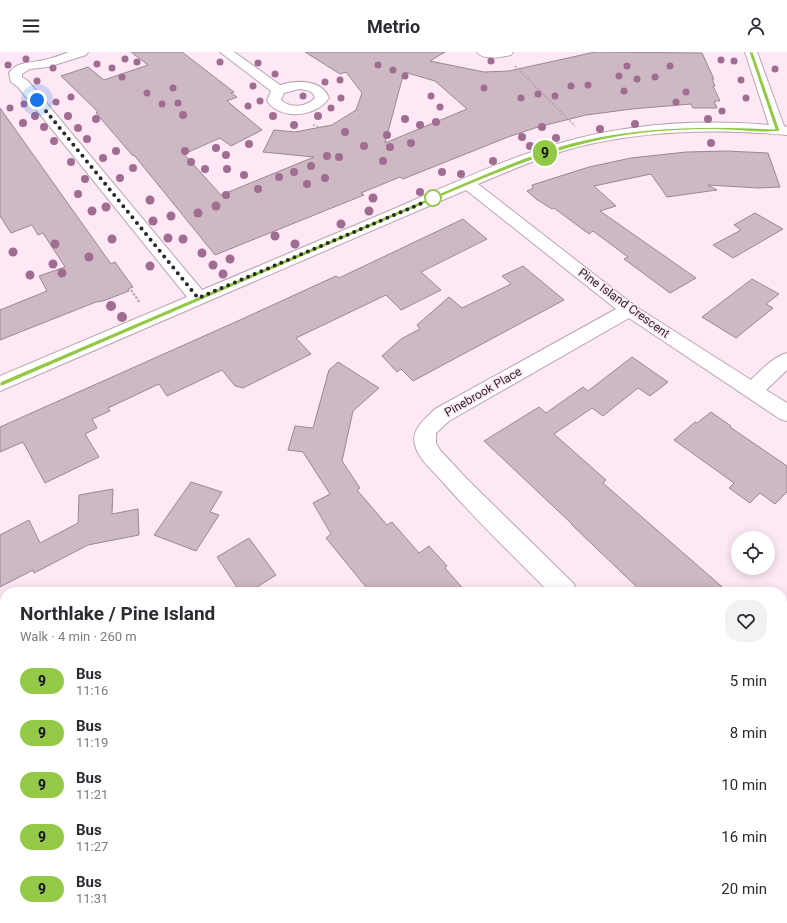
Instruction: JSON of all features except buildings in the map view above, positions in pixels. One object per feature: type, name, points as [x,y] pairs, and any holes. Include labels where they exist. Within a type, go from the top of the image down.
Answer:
[{"type":"street","points":[[82,52],[44,64],[26,66],[15,73],[16,79],[24,84],[198,298]]},
{"type":"street","points":[[226,52],[279,90]]},
{"type":"street","points":[[483,52],[489,54],[504,53]]},
{"type":"street","points":[[0,384],[198,298],[522,161],[590,140],[648,131],[680,128],[749,128],[782,131],[751,52]]},
{"type":"street","name":"Pine Island Crescent","points":[[468,184],[629,310],[787,413]]},
{"type":"street","name":"Pinebrook Place","points":[[560,587],[459,486],[432,456],[425,444],[426,430],[442,415],[629,310]]},
{"type":"street","points":[[753,391],[767,376],[787,360]]},
{"type":"path","points":[[504,53],[590,140]]},
{"type":"path","points":[[131,290],[140,304]]},
{"type":"bus line","name":"9","points":[[0,384],[459,187],[522,161],[562,147],[622,134],[680,128],[749,128],[778,130],[751,52]]},
{"type":"route","points":[[37,100],[198,298],[439,196],[433,198]]}]
